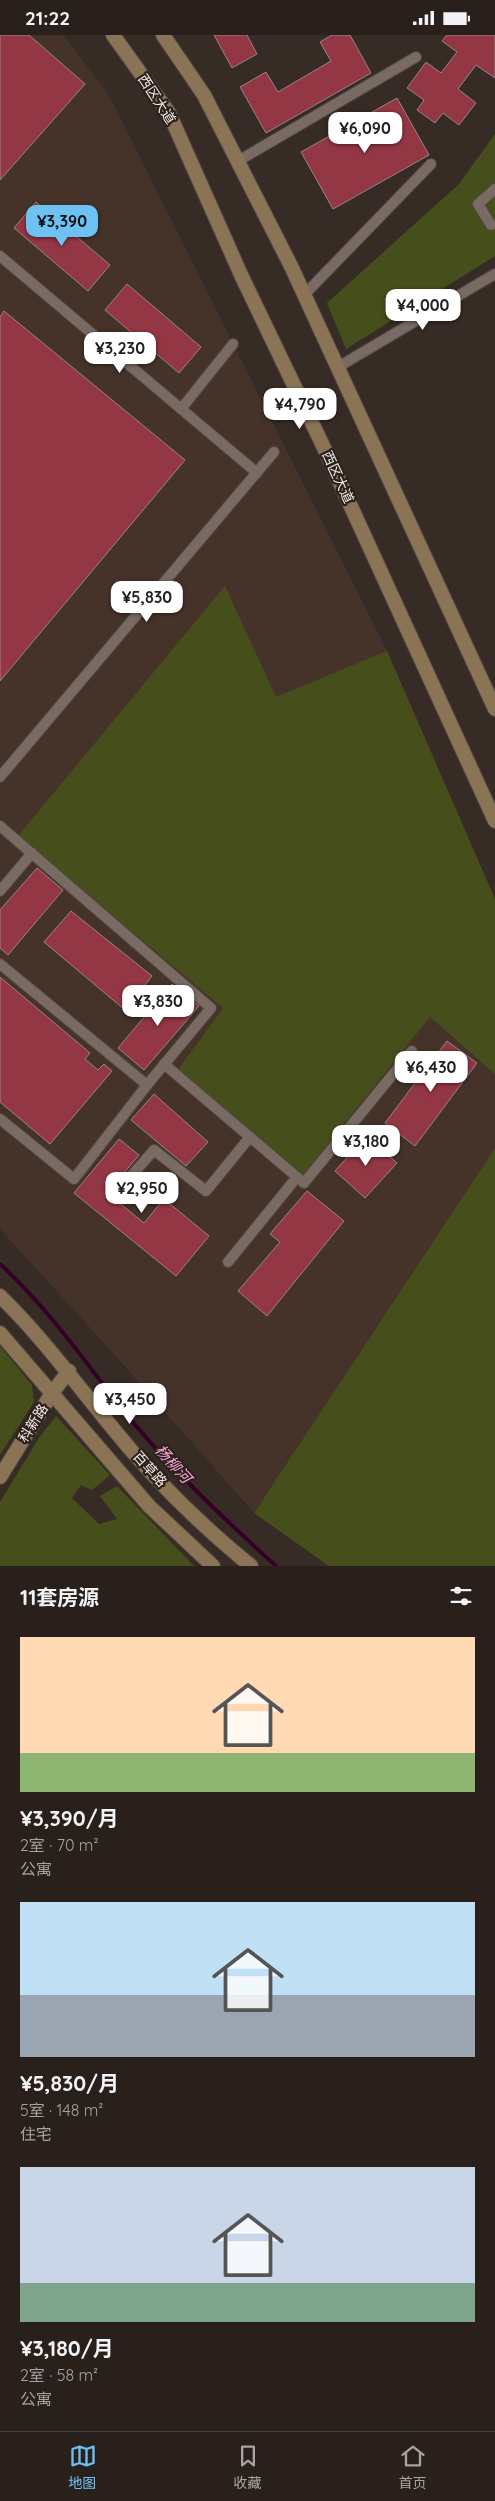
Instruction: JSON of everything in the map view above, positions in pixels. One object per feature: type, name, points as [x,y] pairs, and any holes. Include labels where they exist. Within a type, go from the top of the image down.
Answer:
[{"type":"main road","name":"西区大道","points":[[113,35],[169,113],[242,277],[326,452],[495,821]]},
{"type":"main road","points":[[162,35],[204,95],[305,294],[495,709]]},
{"type":"main road","name":"百草路","points":[[0,1296],[69,1371],[107,1421],[182,1505],[251,1566]]},
{"type":"main road","name":"百草路","points":[[0,1333],[149,1506],[213,1566]]},
{"type":"main road","name":"科新路","points":[[0,1477],[52,1393],[69,1371]]},
{"type":"street","points":[[238,161],[416,57]]},
{"type":"street","points":[[305,294],[431,164]]},
{"type":"street","points":[[491,225],[478,205],[495,189]]},
{"type":"street","points":[[0,256],[257,473]]},
{"type":"street","points":[[338,367],[495,274]]},
{"type":"street","points":[[181,409],[233,344]]},
{"type":"street","points":[[0,777],[274,452]]},
{"type":"street","points":[[0,826],[211,1007],[146,1085],[74,1179],[0,1119]]},
{"type":"street","points":[[0,891],[32,853]]},
{"type":"street","points":[[0,964],[146,1085]]},
{"type":"street","points":[[164,1063],[304,1183],[412,1051]]},
{"type":"street","points":[[125,1183],[154,1150],[206,1191],[250,1137]]},
{"type":"street","points":[[228,1262],[297,1177]]},
{"type":"shaded area","points":[[0,35],[63,35],[107,92],[387,651],[495,899],[495,1148],[254,1513],[113,1353],[0,1229]]},
{"type":"green space","points":[[495,134],[495,256],[346,349],[327,303],[459,184]]},
{"type":"green space","points":[[225,586],[276,697],[387,651],[495,899],[495,1074],[430,1017],[302,1176],[177,1071],[223,1008],[18,836]]},
{"type":"green space","points":[[495,1148],[495,1566],[329,1566],[254,1513]]},
{"type":"green space","points":[[0,1346],[32,1385],[34,1402],[0,1455]]},
{"type":"green space","points":[[56,1416],[110,1475],[92,1490],[81,1485],[72,1498],[99,1524],[117,1519],[100,1496],[117,1486],[194,1566],[0,1566],[0,1502],[39,1438]]},
{"type":"building","points":[[0,35],[29,35],[85,84],[0,180]]},
{"type":"building","points":[[214,35],[247,35],[257,54],[232,68]]},
{"type":"building","points":[[332,35],[350,35],[371,73],[266,133],[240,87],[266,72],[278,92],[331,61],[320,42]]},
{"type":"building","points":[[447,35],[495,35],[495,78],[476,65],[458,89],[476,103],[459,125],[443,113],[435,123],[417,110],[424,100],[407,88],[426,62],[441,73],[457,52],[442,41]]},
{"type":"building","points":[[397,98],[429,155],[333,209],[301,152]]},
{"type":"building","points":[[36,202],[110,265],[88,291],[14,228]]},
{"type":"building","points":[[127,284],[201,347],[179,373],[105,310]]},
{"type":"building","points":[[4,311],[185,460],[0,681],[0,317]]},
{"type":"building","points":[[37,868],[63,890],[8,955],[0,948],[0,910]]},
{"type":"building","points":[[71,911],[152,976],[125,1010],[44,942]]},
{"type":"building","points":[[0,977],[90,1053],[85,1059],[98,1070],[104,1064],[112,1071],[50,1144],[0,1102]]},
{"type":"building","points":[[172,984],[199,1006],[144,1070],[118,1048]]},
{"type":"building","points":[[447,1041],[477,1063],[415,1146],[385,1123]]},
{"type":"building","points":[[154,1094],[208,1142],[186,1166],[131,1120]]},
{"type":"building","points":[[366,1136],[397,1163],[365,1198],[335,1171]]},
{"type":"building","points":[[119,1139],[139,1155],[107,1193],[144,1223],[164,1199],[209,1236],[176,1276],[74,1193]]},
{"type":"building","points":[[307,1191],[344,1221],[267,1316],[238,1291],[280,1242],[270,1234]]},
{"type":"waterway","name":"杨柳河","points":[[0,1264],[49,1316],[122,1409],[158,1451],[216,1510],[276,1566]]}]
